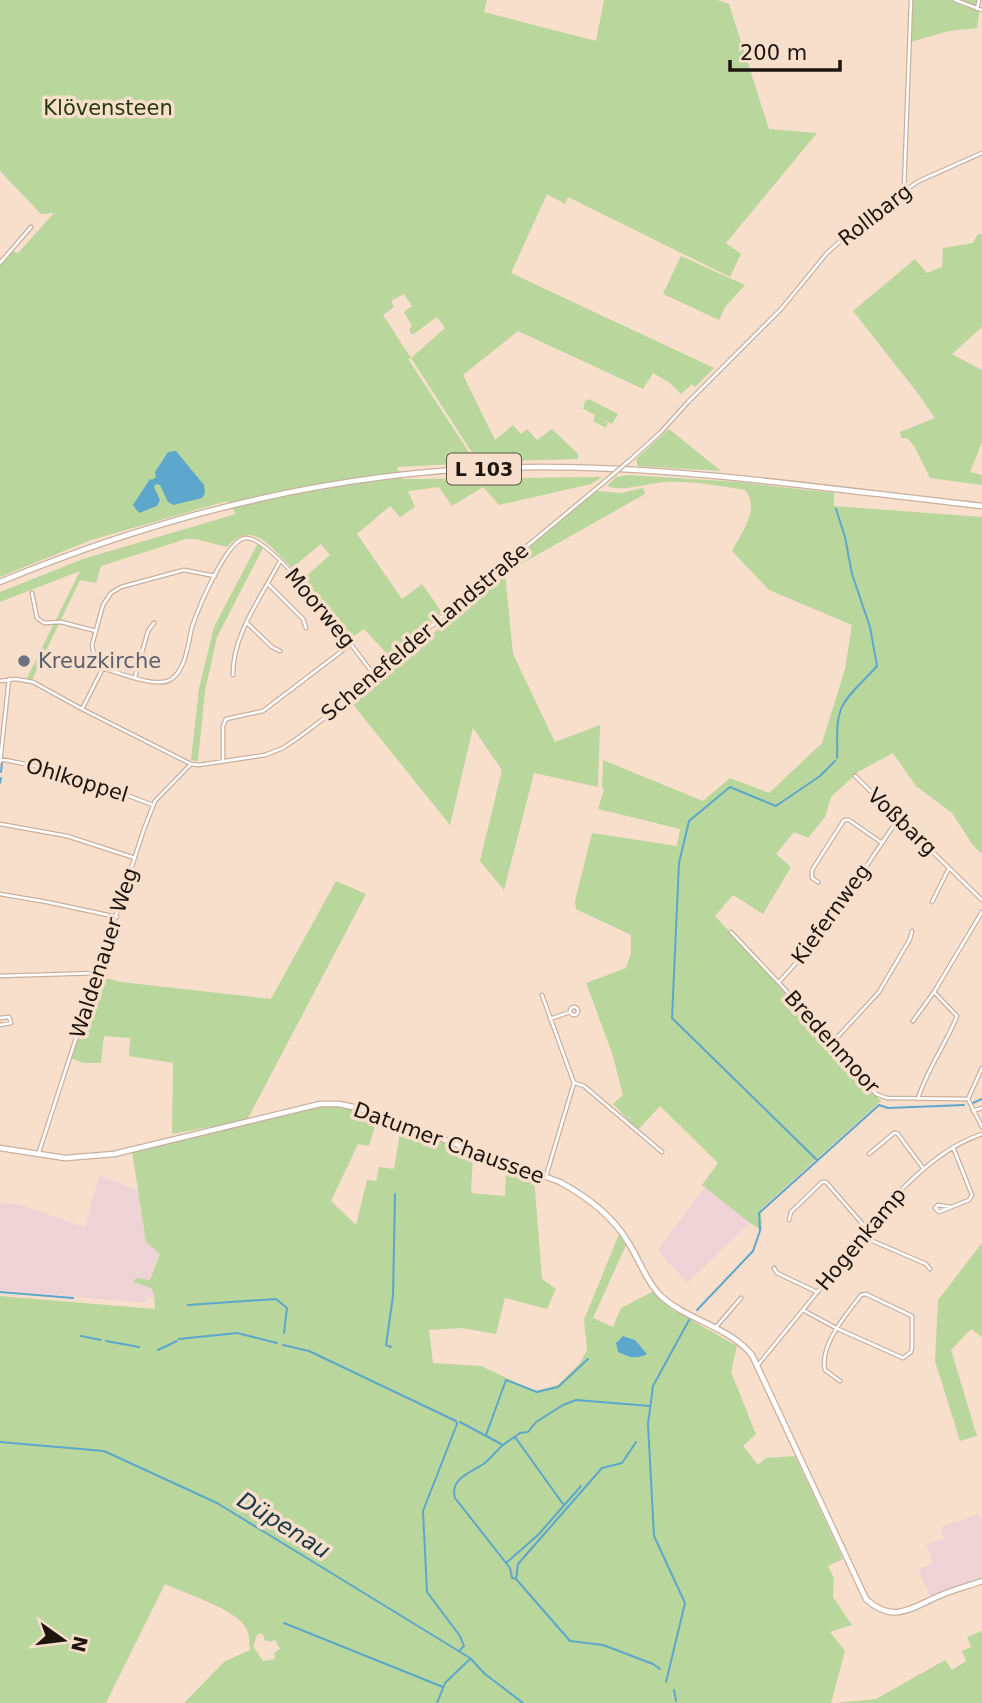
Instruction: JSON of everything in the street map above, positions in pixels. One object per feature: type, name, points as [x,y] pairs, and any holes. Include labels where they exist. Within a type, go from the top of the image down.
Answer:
[{"type":"street","points":[[904,189],[911,0]]},
{"type":"street","points":[[955,0],[980,10],[979,0]]},
{"type":"street","name":"Rollbarg","points":[[787,303],[827,253],[875,210],[904,189],[982,153]]},
{"type":"street","points":[[0,263],[31,227]]},
{"type":"street","name":"Schenefelder Landstraße","points":[[191,764],[265,755],[283,748],[348,700],[444,615],[660,433],[787,303]]},
{"type":"street","name":"L 103","points":[[0,582],[103,542],[220,507],[320,486],[462,470],[571,467],[698,474],[982,506]]},
{"type":"street","name":"Moorweg","points":[[215,576],[236,542],[247,537],[262,543],[319,603],[375,676]]},
{"type":"street","points":[[233,675],[236,646],[280,561]]},
{"type":"street","points":[[184,569],[215,576],[194,621],[177,674],[169,680],[159,683],[103,668],[92,654],[96,631],[105,601],[115,590],[184,569]]},
{"type":"street","points":[[268,584],[303,619],[306,628]]},
{"type":"street","points":[[32,593],[37,618],[44,623],[61,622],[96,631]]},
{"type":"street","points":[[135,677],[148,631],[154,623]]},
{"type":"street","points":[[247,623],[272,647],[280,651]]},
{"type":"street","points":[[223,761],[223,726],[226,719],[263,710],[351,644]]},
{"type":"street","points":[[82,709],[103,668]]},
{"type":"street","points":[[0,760],[9,679]]},
{"type":"street","points":[[0,681],[28,680],[191,764]]},
{"type":"street","name":"Ohlkoppel","points":[[0,760],[65,772],[153,805]]},
{"type":"street","name":"Waldenauer Weg","points":[[38,1155],[153,805],[191,764]]},
{"type":"street","name":"Voßbarg","points":[[855,776],[982,900]]},
{"type":"street","name":"Kiefernweg","points":[[778,983],[812,946],[899,818]]},
{"type":"street","name":"Kiefernweg","points":[[818,882],[812,877],[812,870],[844,820],[849,820],[882,843]]},
{"type":"street","points":[[0,824],[67,836],[135,858]]},
{"type":"street","name":"Voßbarg","points":[[932,902],[949,868]]},
{"type":"street","points":[[0,894],[117,917]]},
{"type":"street","points":[[913,1021],[934,992],[982,912]]},
{"type":"street","points":[[832,1043],[879,992],[912,931]]},
{"type":"street","name":"Bredenmoor","points":[[731,932],[876,1094],[887,1098],[968,1099]]},
{"type":"street","points":[[0,976],[98,973]]},
{"type":"street","points":[[918,1099],[957,1016],[934,992]]},
{"type":"street","points":[[542,995],[574,1083],[547,1176]]},
{"type":"street","points":[[550,1019],[570,1012]]},
{"type":"street","points":[[0,1018],[9,1017],[11,1023],[0,1025]]},
{"type":"street","points":[[982,1068],[968,1099],[982,1127]]},
{"type":"street","points":[[574,1083],[584,1086],[662,1152]]},
{"type":"street","name":"Datumer Chaussee","points":[[0,1148],[65,1158],[114,1154],[320,1104],[339,1104],[358,1108],[547,1176],[586,1199],[612,1220],[627,1239],[659,1295],[672,1305],[740,1342],[758,1365],[866,1599],[880,1608],[903,1612],[982,1581]]},
{"type":"street","points":[[973,1111],[982,1108]]},
{"type":"street","points":[[869,1154],[897,1133],[923,1168]]},
{"type":"street","name":"Hogenkamp","points":[[758,1365],[899,1192],[923,1168],[953,1146],[982,1134]]},
{"type":"street","points":[[951,1207],[969,1200],[972,1195],[953,1146]]},
{"type":"street","points":[[789,1220],[792,1212],[821,1182],[826,1182],[867,1229]]},
{"type":"street","points":[[861,1236],[926,1264],[930,1269]]},
{"type":"street","points":[[774,1268],[778,1273],[817,1292]]},
{"type":"street","points":[[803,1310],[836,1328],[903,1358],[911,1352],[912,1316],[866,1294],[861,1295],[836,1328],[832,1335],[824,1367],[841,1381]]},
{"type":"street","points":[[716,1327],[741,1298]]},
{"type":"shaded area","points":[[99,1176],[138,1190],[146,1242],[160,1254],[150,1280],[154,1297],[147,1297],[145,1303],[0,1290],[0,1203],[21,1205],[85,1227]]},
{"type":"shaded area","points":[[705,1187],[750,1223],[687,1283],[658,1250]]},
{"type":"shaded area","points":[[979,1514],[982,1521],[982,1577],[930,1597],[919,1569],[933,1563],[927,1544],[944,1539],[941,1527]]},
{"type":"green space","name":"Klövensteen","points":[[0,0],[487,0],[484,12],[596,41],[604,0],[717,0],[729,4],[769,129],[817,133],[726,243],[741,254],[730,277],[568,197],[565,204],[547,194],[511,273],[714,368],[695,387],[692,384],[681,394],[670,383],[653,373],[643,389],[518,331],[463,375],[495,440],[513,425],[521,434],[527,429],[537,440],[552,429],[578,454],[578,459],[478,462],[411,358],[408,359],[476,463],[397,467],[402,479],[602,477],[591,484],[499,505],[483,487],[452,506],[439,487],[408,491],[415,507],[400,517],[390,506],[357,534],[402,599],[422,584],[442,612],[391,658],[364,629],[350,639],[303,579],[330,555],[321,544],[292,568],[262,540],[245,535],[227,547],[186,539],[101,566],[96,583],[80,580],[32,680],[27,678],[80,571],[0,602],[0,592],[83,559],[236,514],[227,501],[91,540],[0,577],[0,259],[9,250],[18,253],[54,213],[41,214],[0,171]],"holes":[[[404,294],[412,306],[404,312],[412,326],[409,330],[412,335],[437,317],[445,328],[411,358],[383,315],[394,307],[391,301]]]},
{"type":"green space","points":[[912,0],[981,0],[977,28],[949,31],[910,42]]},
{"type":"green space","points":[[978,234],[982,235],[982,327],[952,354],[982,370],[982,442],[970,472],[982,475],[982,485],[930,478],[914,446],[907,438],[901,438],[900,432],[935,418],[853,311],[915,259],[927,273],[942,267],[943,248],[973,243]]},
{"type":"green space","points":[[681,256],[745,285],[725,307],[719,320],[663,294]]},
{"type":"green space","points":[[589,399],[618,414],[612,424],[601,418],[608,423],[606,428],[593,421],[595,415],[583,409],[585,401]]},
{"type":"green space","points":[[669,429],[721,471],[638,466],[636,459]]},
{"type":"green space","points":[[629,475],[739,482],[834,493],[834,506],[982,517],[982,854],[972,844],[952,813],[916,786],[893,753],[858,772],[831,797],[825,817],[808,838],[794,832],[776,854],[791,867],[763,914],[733,895],[715,916],[797,1004],[881,1101],[761,1209],[762,1230],[702,1185],[718,1163],[660,1106],[638,1130],[613,1104],[623,1095],[612,1053],[586,983],[626,968],[631,953],[631,935],[576,909],[575,901],[592,833],[677,846],[680,829],[598,809],[604,789],[603,760],[703,801],[730,778],[769,793],[822,743],[845,669],[852,625],[769,590],[732,551],[750,513],[751,505],[745,490],[677,482],[660,482],[629,488],[607,486],[616,477]]},
{"type":"green space","points":[[643,488],[645,494],[505,573],[503,569],[597,491],[621,493]]},
{"type":"green space","points":[[258,543],[263,548],[217,637],[205,691],[198,761],[191,760],[199,688],[214,627]]},
{"type":"green space","points":[[505,573],[513,654],[555,742],[600,725],[598,787],[534,773],[504,890],[480,861],[502,770],[473,728],[450,825],[351,702]]},
{"type":"green space","points":[[336,881],[366,894],[247,1120],[172,1134],[173,1063],[129,1056],[130,1038],[104,1036],[101,1063],[83,1063],[70,1058],[99,976],[121,982],[271,999]]},
{"type":"green space","points":[[320,1105],[358,1109],[378,1117],[369,1146],[358,1144],[331,1201],[356,1225],[367,1180],[376,1181],[379,1167],[394,1169],[401,1127],[473,1153],[471,1193],[505,1196],[506,1165],[534,1177],[542,1279],[556,1289],[547,1309],[505,1298],[496,1334],[462,1328],[429,1330],[433,1363],[481,1366],[535,1391],[558,1385],[580,1363],[587,1350],[584,1320],[619,1234],[626,1245],[593,1318],[613,1327],[621,1308],[654,1291],[670,1308],[737,1346],[731,1372],[756,1434],[743,1446],[758,1465],[766,1458],[795,1456],[843,1559],[828,1566],[834,1578],[833,1597],[852,1625],[830,1632],[845,1651],[831,1703],[184,1703],[225,1661],[250,1650],[249,1636],[241,1621],[232,1615],[165,1584],[106,1703],[0,1703],[0,1296],[155,1309],[151,1288],[133,1282],[136,1278],[150,1280],[160,1254],[146,1242],[132,1151]],"holes":[[[262,1633],[265,1640],[275,1640],[280,1649],[274,1653],[275,1659],[263,1661],[253,1646],[257,1635]]]},
{"type":"green space","points":[[982,1243],[982,1337],[971,1329],[951,1350],[977,1436],[960,1441],[935,1361],[938,1300]]},
{"type":"green space","points":[[982,1631],[982,1703],[834,1703],[876,1699],[945,1660],[952,1670],[966,1661],[962,1651],[971,1647],[967,1637]]},
{"type":"water","points":[[176,451],[204,485],[205,493],[202,498],[173,505],[168,502],[160,485],[156,484],[154,487],[160,500],[157,506],[139,513],[133,505],[150,479],[156,477],[155,472],[168,452]]},
{"type":"water","points":[[623,1336],[635,1340],[647,1354],[632,1357],[618,1352],[616,1343]]},
{"type":"waterway","points":[[836,509],[852,574],[870,627],[877,666],[852,692],[841,709],[837,727],[837,758]]},
{"type":"waterway","points":[[817,1160],[672,1018],[679,863],[689,821],[730,787],[776,806],[820,776],[835,761]]},
{"type":"waterway","points":[[1,772],[2,763]]},
{"type":"waterway","points":[[0,783],[1,778]]},
{"type":"waterway","points":[[973,1103],[982,1099]]},
{"type":"waterway","points":[[697,1310],[753,1251],[760,1231],[759,1213],[879,1105],[888,1108],[964,1105]]},
{"type":"waterway","points":[[391,1347],[386,1345],[393,1296],[395,1194]]},
{"type":"waterway","points":[[0,1292],[73,1298]]},
{"type":"waterway","points":[[188,1305],[276,1299],[287,1308],[284,1333]]},
{"type":"waterway","points":[[666,1682],[685,1603],[654,1536],[648,1424],[653,1386],[689,1320]]},
{"type":"waterway","points":[[179,1339],[237,1333],[277,1343]]},
{"type":"waterway","points":[[81,1336],[101,1340]]},
{"type":"waterway","points":[[106,1341],[139,1347]]},
{"type":"waterway","points":[[158,1350],[177,1341]]},
{"type":"waterway","points":[[283,1345],[309,1351],[456,1421],[423,1511],[427,1592],[460,1636],[464,1646],[459,1651]]},
{"type":"waterway","points":[[486,1435],[506,1380],[537,1392],[558,1387],[588,1359]]},
{"type":"waterway","points":[[460,1422],[503,1445],[520,1433],[528,1432],[536,1422],[563,1405],[576,1400],[650,1406]]},
{"type":"waterway","points":[[515,1437],[563,1504]]},
{"type":"waterway","name":"Düpenau","points":[[0,1442],[104,1451],[217,1503],[470,1658],[485,1674],[523,1703]]},
{"type":"waterway","points":[[516,1579],[518,1564],[602,1468],[622,1463],[636,1442]]},
{"type":"waterway","points":[[503,1445],[486,1462],[459,1480],[454,1491],[455,1498],[510,1568],[512,1578],[516,1579],[570,1641],[603,1645],[660,1669]]},
{"type":"waterway","points":[[506,1563],[538,1535],[581,1486]]},
{"type":"waterway","points":[[284,1623],[443,1687]]},
{"type":"waterway","points":[[437,1703],[445,1683],[469,1660]]},
{"type":"waterway","points":[[674,1690],[676,1701]]},
{"type":"place","name":"Kreuzkirche","points":[[24,661]]}]
